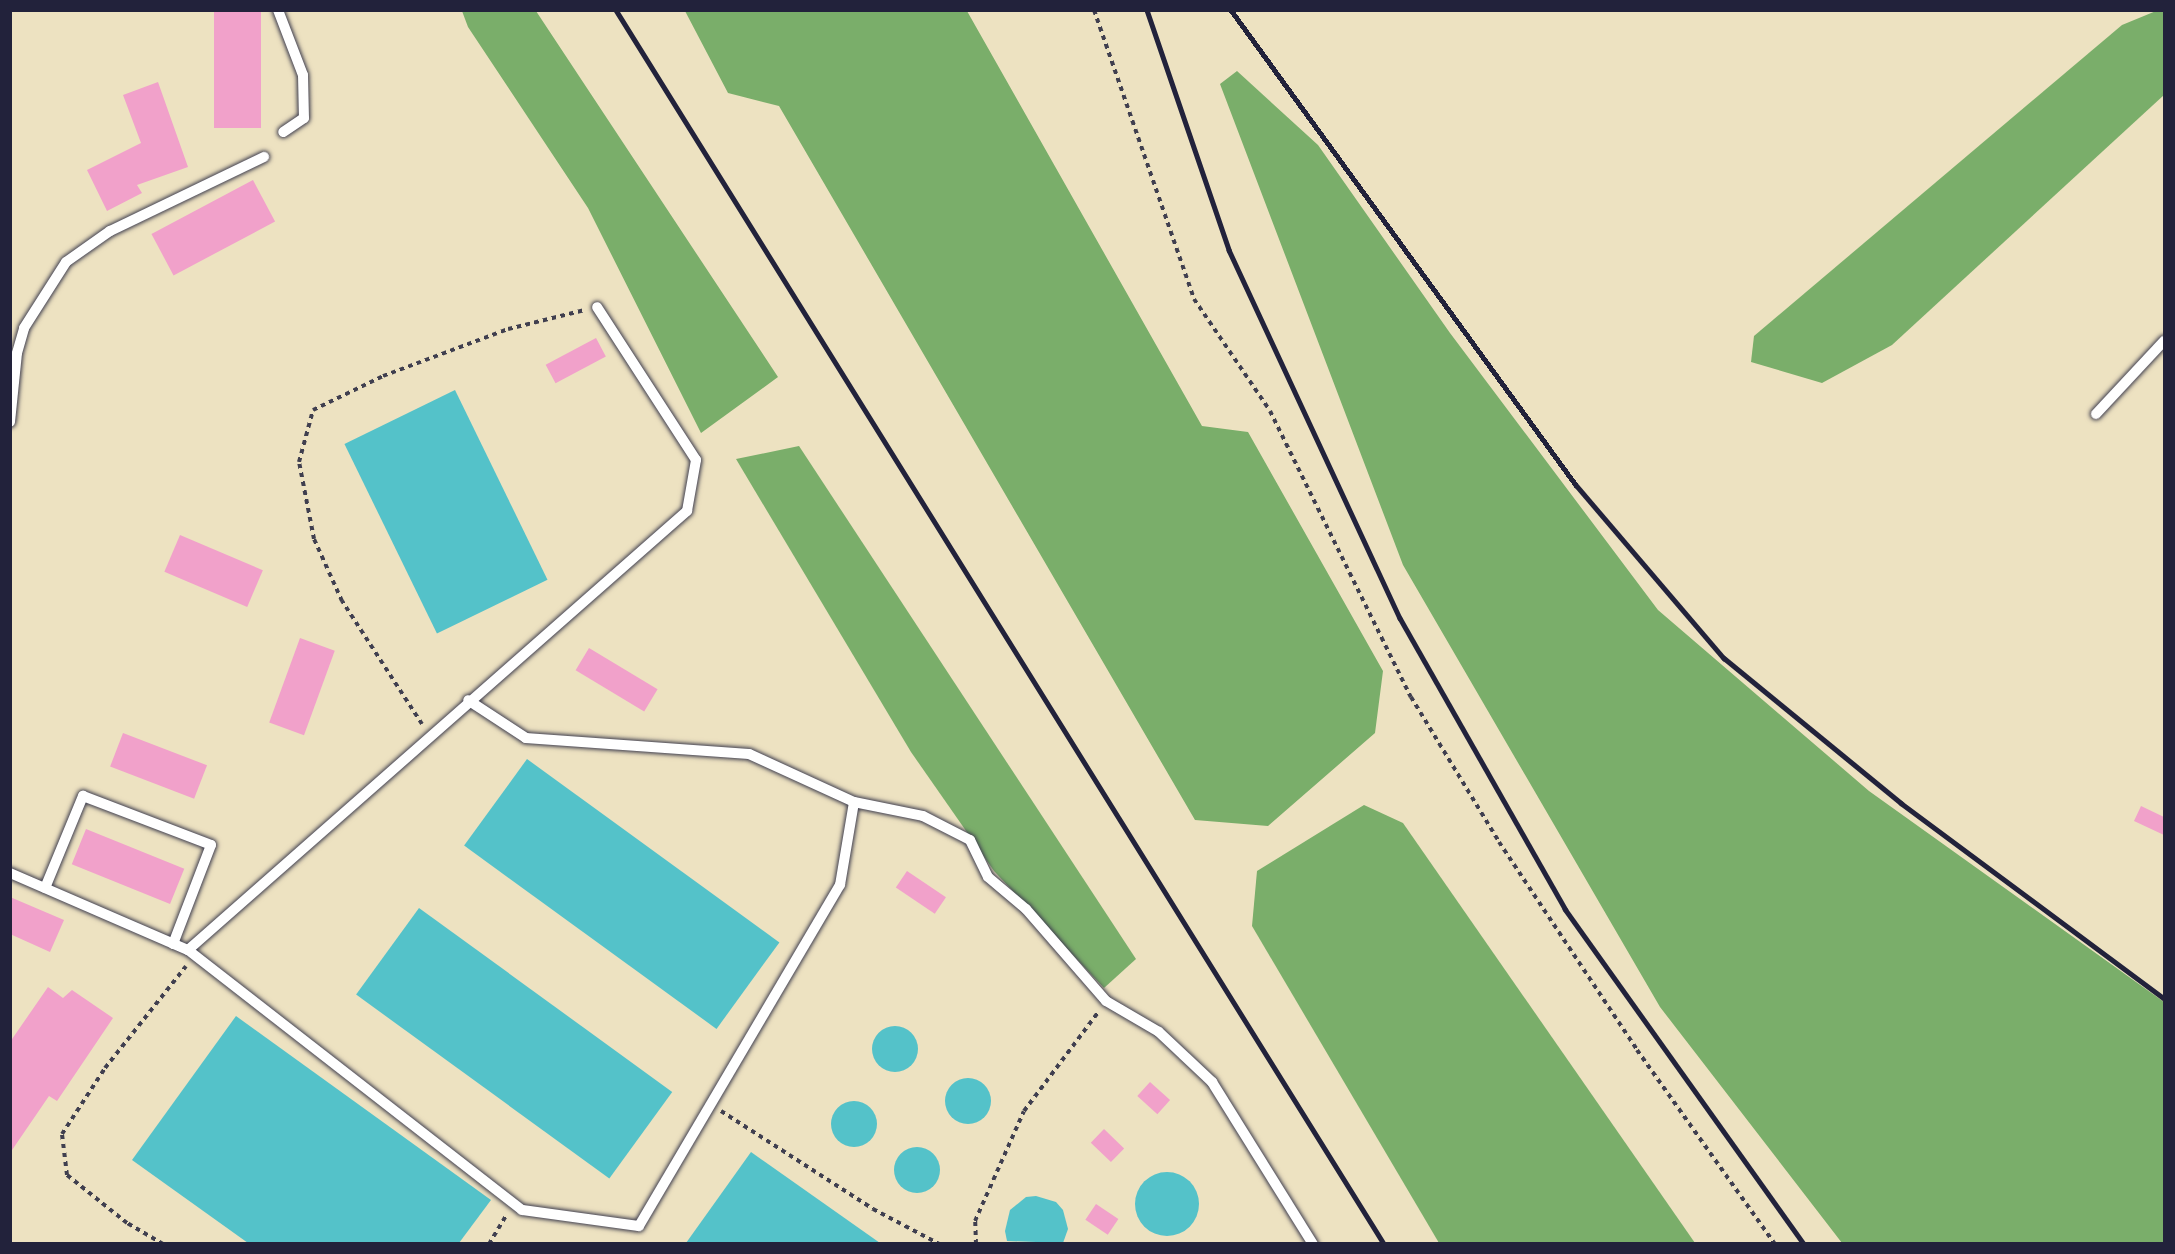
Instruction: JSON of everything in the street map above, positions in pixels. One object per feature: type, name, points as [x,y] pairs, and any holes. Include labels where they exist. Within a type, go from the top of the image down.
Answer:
[{"type":"lane","points":[[278,10],[303,75],[304,118],[283,132]]},
{"type":"lane","points":[[10,422],[17,353],[24,328],[66,262],[110,231],[264,157]]},
{"type":"lane","points":[[191,953],[468,700],[687,512],[696,460],[597,307]]},
{"type":"lane","points":[[2096,414],[2164,341]]},
{"type":"lane","points":[[468,700],[526,738],[749,754],[854,802],[923,816],[970,840],[988,877],[1026,909],[1106,1001],[1159,1032],[1212,1082],[1313,1244]]},
{"type":"lane","points":[[45,888],[82,796],[211,845],[173,944]]},
{"type":"lane","points":[[10,873],[191,953],[522,1210],[639,1226],[840,885],[854,802]]},
{"type":"path","points":[[1094,10],[1194,299],[1270,411],[1411,697],[1499,842],[1637,1050],[1775,1244]]},
{"type":"path","points":[[429,735],[366,641],[314,539],[299,462],[313,410],[383,376],[498,333],[597,307]]},
{"type":"path","points":[[163,1244],[127,1223],[67,1175],[62,1134],[105,1068],[191,953]]},
{"type":"path","points":[[976,1244],[975,1221],[1024,1111],[1106,1001]]},
{"type":"path","points":[[711,1104],[873,1209],[939,1244]]},
{"type":"path","points":[[489,1244],[514,1203]]},
{"type":"green space","points":[[462,11],[536,11],[778,377],[701,433],[588,208],[468,27]]},
{"type":"green space","points":[[685,11],[967,11],[1202,426],[1248,432],[1383,671],[1375,733],[1268,826],[1195,820],[779,106],[728,93]]},
{"type":"green space","points":[[2156,11],[2164,11],[2164,95],[1892,345],[1822,383],[1751,362],[1754,336],[2122,25]]},
{"type":"green space","points":[[1237,71],[1318,145],[1450,333],[1658,610],[1869,791],[2164,1002],[2164,1243],[1842,1243],[1660,1007],[1403,565],[1220,84]]},
{"type":"green space","points":[[799,446],[1136,959],[1104,988],[994,871],[911,752],[736,459]]},
{"type":"green space","points":[[1364,805],[1403,823],[1695,1243],[1439,1243],[1252,926],[1257,871]]},
{"type":"water","points":[[455,390],[547,580],[437,634],[344,444]]},
{"type":"water","points":[[527,759],[779,942],[717,1029],[464,846]]},
{"type":"water","points":[[419,908],[672,1092],[609,1179],[356,995]]},
{"type":"water","points":[[236,1016],[491,1200],[459,1243],[248,1243],[132,1160]]},
{"type":"water","points":[[900,1026],[912,1032],[917,1040],[917,1058],[912,1066],[904,1071],[890,1072],[878,1066],[873,1058],[872,1044],[878,1032],[886,1027]]},
{"type":"water","points":[[973,1078],[985,1084],[990,1092],[990,1110],[985,1118],[977,1123],[963,1124],[951,1118],[946,1110],[945,1096],[951,1084],[959,1079]]},
{"type":"water","points":[[854,1101],[863,1102],[871,1107],[876,1115],[876,1133],[871,1141],[863,1146],[854,1147],[845,1146],[837,1141],[832,1133],[831,1124],[832,1115],[837,1107],[845,1102]]},
{"type":"water","points":[[917,1147],[926,1148],[934,1153],[939,1161],[939,1179],[934,1187],[926,1192],[917,1193],[908,1192],[900,1187],[895,1179],[894,1170],[895,1161],[900,1153],[908,1148]]},
{"type":"water","points":[[751,1152],[880,1243],[686,1243]]},
{"type":"water","points":[[1167,1172],[1185,1178],[1193,1186],[1199,1204],[1193,1222],[1185,1230],[1167,1236],[1149,1230],[1141,1222],[1135,1204],[1141,1186],[1149,1178]]},
{"type":"water","points":[[1036,1196],[1056,1202],[1063,1210],[1068,1229],[1063,1243],[1007,1241],[1005,1231],[1010,1210],[1026,1197]]},
{"type":"building","points":[[214,10],[261,10],[261,128],[214,128]]},
{"type":"building","points":[[158,82],[188,167],[137,185],[142,193],[107,211],[87,170],[141,143],[123,95]]},
{"type":"building","points":[[253,180],[275,221],[174,275],[151,234]]},
{"type":"building","points":[[596,338],[606,357],[556,383],[546,365]]},
{"type":"building","points":[[180,535],[263,570],[247,607],[164,572]]},
{"type":"building","points":[[300,638],[335,651],[304,735],[269,723]]},
{"type":"building","points":[[589,648],[658,689],[644,711],[576,670]]},
{"type":"building","points":[[123,733],[207,765],[194,799],[110,767]]},
{"type":"building","points":[[2141,806],[2164,817],[2164,835],[2134,821]]},
{"type":"building","points":[[86,829],[184,869],[170,904],[72,864]]},
{"type":"building","points":[[907,871],[946,897],[935,914],[896,888]]},
{"type":"building","points":[[10,897],[64,920],[50,952],[10,934]]},
{"type":"building","points":[[48,987],[63,998],[72,990],[113,1018],[57,1101],[49,1096],[10,1153],[10,1042]]},
{"type":"building","points":[[1150,1082],[1170,1100],[1157,1114],[1137,1096]]},
{"type":"building","points":[[1104,1129],[1124,1148],[1111,1162],[1091,1143]]},
{"type":"building","points":[[1096,1204],[1118,1219],[1108,1235],[1085,1220]]},
{"type":"railway","points":[[616,10],[1384,1244]]},
{"type":"railway","points":[[1147,10],[1229,250],[1400,618],[1565,909],[1804,1244]]},
{"type":"railway","points":[[1231,10],[1576,485],[1724,658],[1901,803],[2164,998]]}]
